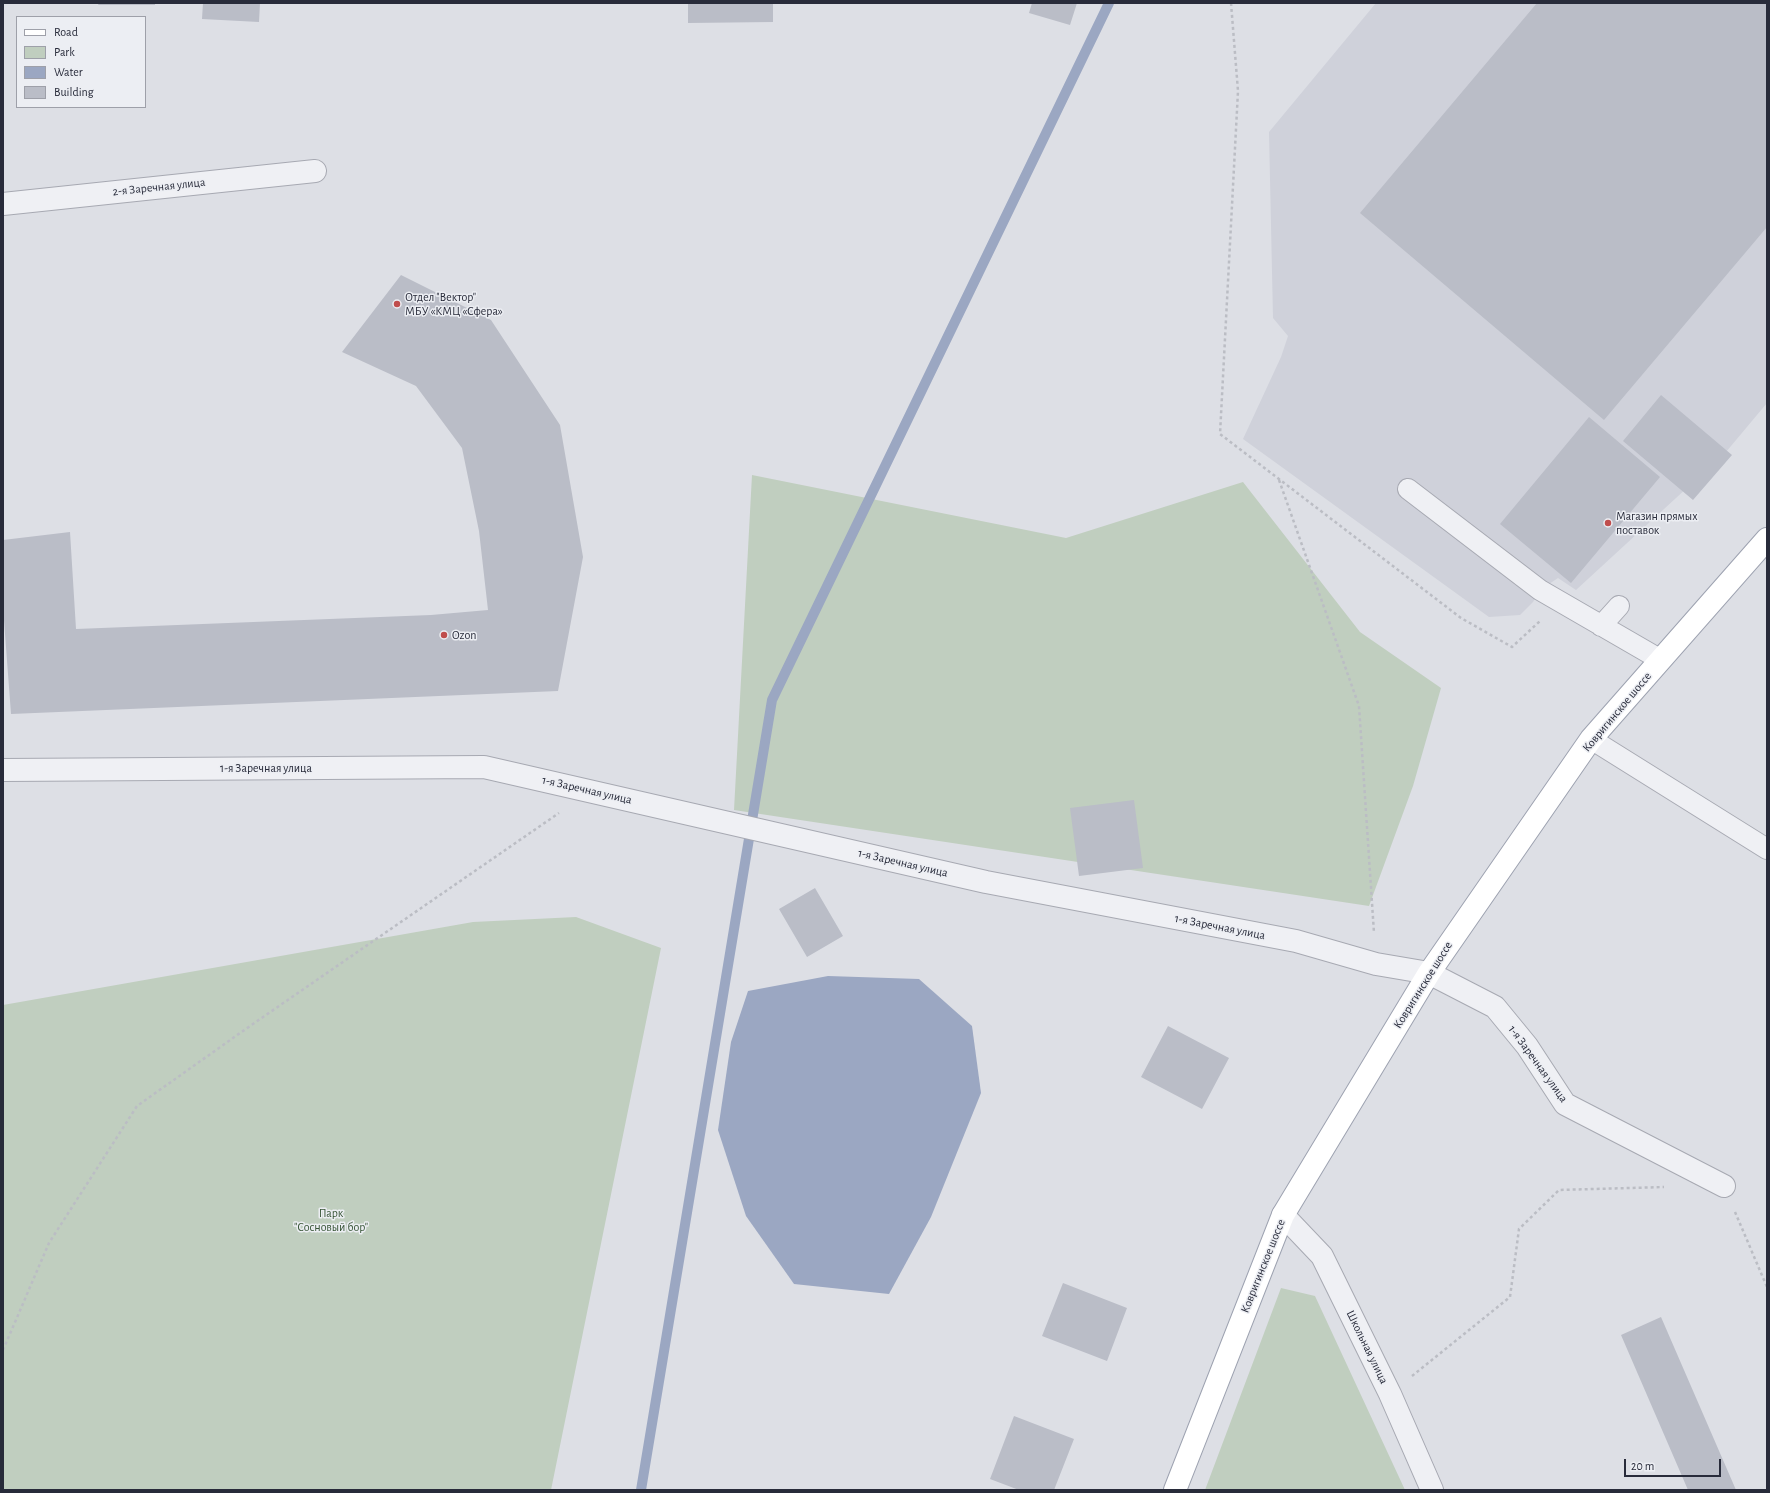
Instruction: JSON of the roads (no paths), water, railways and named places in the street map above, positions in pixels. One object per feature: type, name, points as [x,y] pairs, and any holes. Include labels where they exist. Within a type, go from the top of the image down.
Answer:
[{"type":"main road","name":"Ковригинское шоссе","points":[[1175,1490],[1283,1216],[1429,973],[1592,739],[1767,539]]},
{"type":"street","name":"2-я Заречная улица","points":[[3,204],[316,171]]},
{"type":"street","name":"1-я Заречная улица","points":[[3,770],[484,767],[986,882],[1296,941],[1376,964],[1429,973],[1495,1007],[1527,1046],[1565,1104],[1724,1186]]},
{"type":"street","name":"Школьная улица","points":[[1283,1216],[1322,1256],[1390,1394],[1432,1490]]},
{"type":"lane","points":[[1408,489],[1540,590],[1661,660]]},
{"type":"lane","points":[[1601,626],[1619,606]]},
{"type":"lane","points":[[1592,739],[1767,849]]},
{"type":"water","points":[[828,976],[919,979],[972,1026],[981,1093],[931,1217],[889,1294],[794,1284],[746,1216],[718,1130],[731,1042],[748,991]]},
{"type":"waterway","points":[[641,1490],[772,700],[1109,3]]},
{"type":"place","name":"Отдел \"Вектор\" МБУ «КМЦ «Сфера»","points":[[397,304]]},
{"type":"place","name":"Магазин прямых поставок","points":[[1608,523]]},
{"type":"place","name":"Ozon","points":[[444,635]]},
{"type":"park label","name":"Парк \"Сосновый бор\"","points":[[331,1220]]}]
